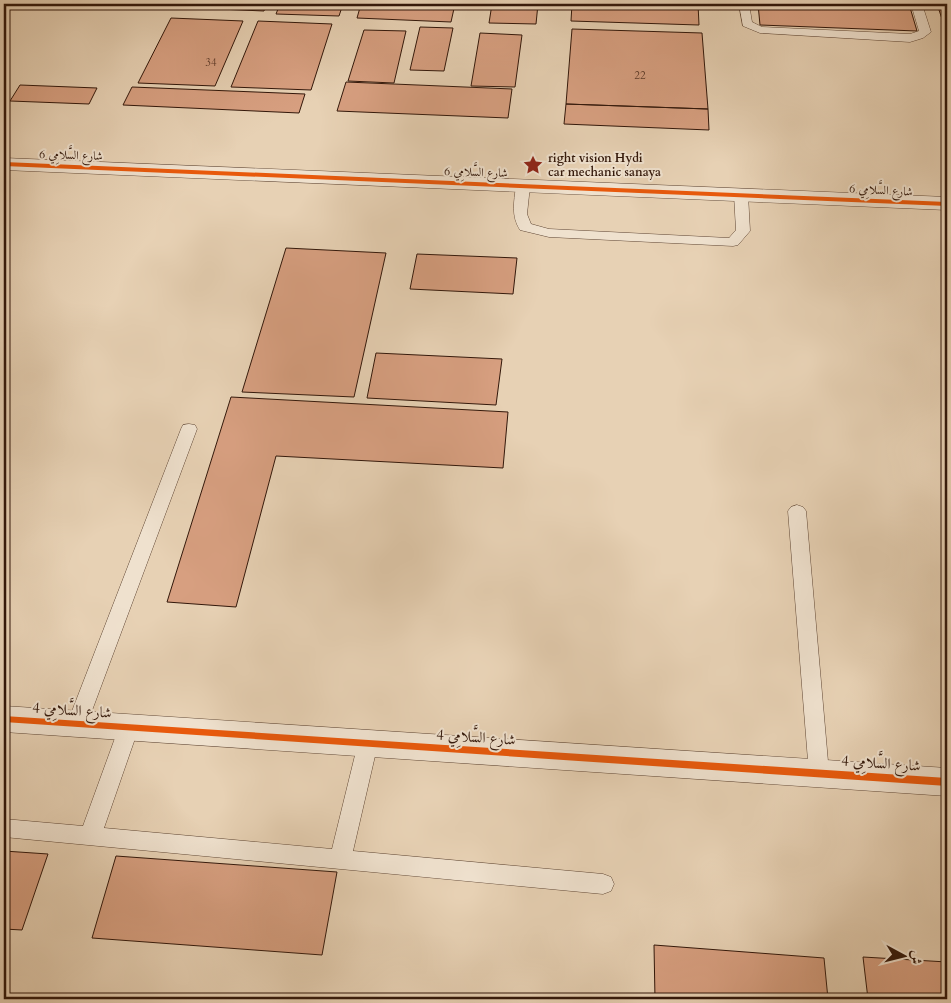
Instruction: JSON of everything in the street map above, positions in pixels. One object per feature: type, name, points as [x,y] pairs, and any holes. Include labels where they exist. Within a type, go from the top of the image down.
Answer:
[{"type":"street","name":"شارع السَّلامِي 6","points":[[4,164],[947,204]]},
{"type":"street","name":"شارع السَّلامِي 4","points":[[4,719],[947,782]]},
{"type":"lane","points":[[744,4],[747,24],[760,30],[904,38],[915,37],[925,32],[917,4]]},
{"type":"lane","points":[[523,186],[520,214],[525,227],[549,232],[733,242],[743,231],[741,195]]},
{"type":"lane","points":[[77,724],[190,429]]},
{"type":"lane","points":[[797,511],[820,773]]},
{"type":"lane","points":[[90,836],[129,727]]},
{"type":"lane","points":[[340,860],[368,743]]},
{"type":"lane","points":[[4,828],[603,884]]},
{"type":"building","points":[[175,4],[266,4],[264,11],[173,7]]},
{"type":"building","points":[[280,4],[343,4],[339,16],[276,14]]},
{"type":"building","points":[[361,4],[455,4],[451,22],[357,18]]},
{"type":"building","points":[[492,4],[538,4],[536,24],[489,23]]},
{"type":"building","points":[[572,4],[698,4],[699,25],[571,21]]},
{"type":"building","points":[[758,4],[909,4],[917,31],[760,25]]},
{"type":"building","points":[[937,4],[947,4],[947,34]]},
{"type":"building","points":[[171,18],[243,21],[215,86],[138,83]]},
{"type":"building","points":[[258,21],[332,24],[311,90],[231,87]]},
{"type":"building","points":[[420,27],[453,28],[444,71],[410,70]]},
{"type":"building","points":[[572,29],[702,33],[708,109],[566,104]]},
{"type":"building","points":[[364,30],[406,31],[394,83],[348,81]]},
{"type":"building","points":[[480,33],[522,35],[515,87],[471,86]]},
{"type":"building","points":[[346,82],[512,89],[508,118],[337,111]]},
{"type":"building","points":[[20,85],[97,88],[89,104],[10,101]]},
{"type":"building","points":[[132,87],[305,94],[299,113],[123,105]]},
{"type":"building","points":[[566,104],[708,109],[709,130],[564,124]]},
{"type":"building","points":[[286,248],[386,253],[354,397],[242,392]]},
{"type":"building","points":[[417,254],[517,258],[513,294],[410,289]]},
{"type":"building","points":[[376,353],[502,359],[496,405],[367,398]]},
{"type":"building","points":[[231,397],[508,412],[503,468],[276,456],[236,607],[167,602]]},
{"type":"building","points":[[4,851],[48,854],[22,930],[4,929]]},
{"type":"building","points":[[116,856],[337,872],[322,955],[92,938]]},
{"type":"building","points":[[654,945],[824,958],[828,999],[655,999]]},
{"type":"building","points":[[863,957],[947,962],[947,999],[868,999]]},
{"type":"cycle path","points":[[4,164],[947,204]]},
{"type":"cycle path","points":[[4,719],[947,782]]},
{"type":"place","name":"right vision Hydi car mechanic sanaya","points":[[533,165]]}]
